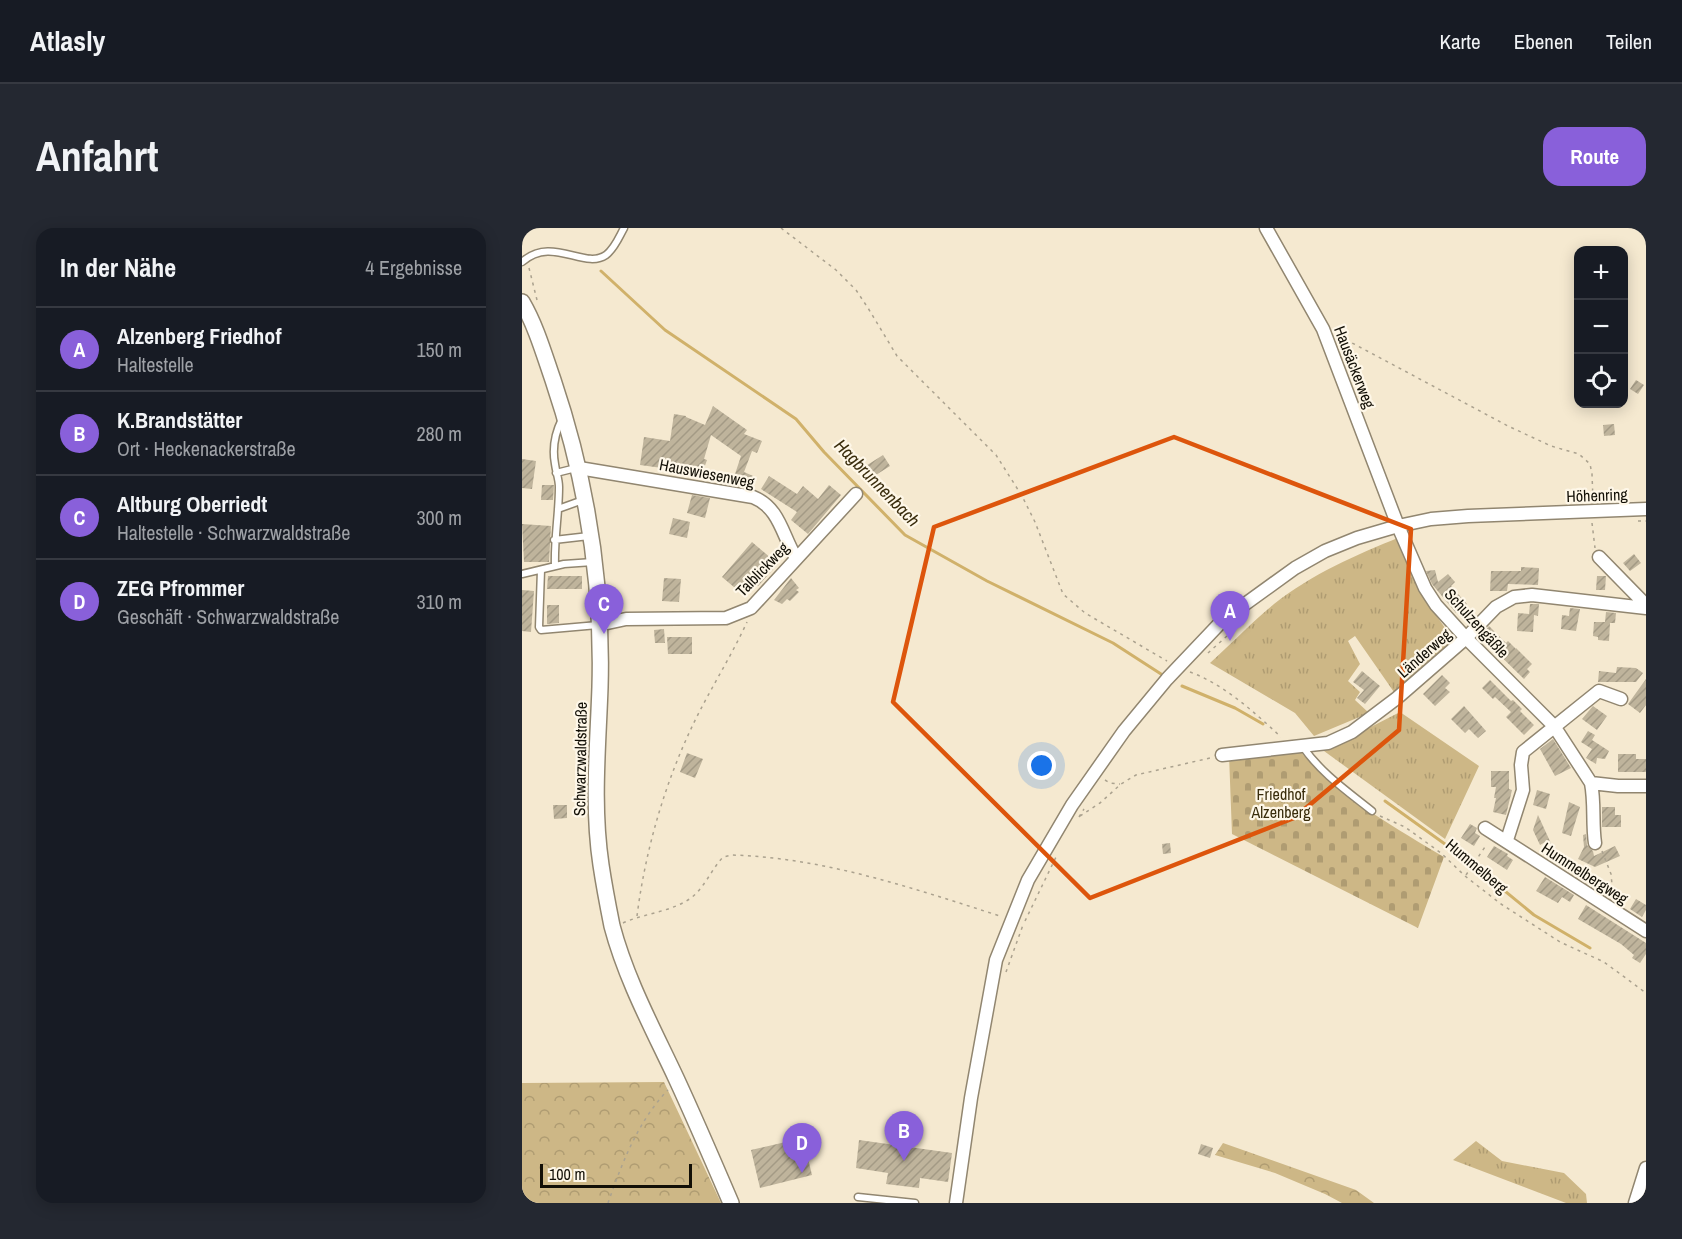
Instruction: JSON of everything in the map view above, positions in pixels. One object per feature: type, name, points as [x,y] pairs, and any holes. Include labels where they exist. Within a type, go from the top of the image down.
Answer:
[{"type":"street","name":"Hausäckerweg","points":[[1266,228],[1323,329],[1398,526]]},
{"type":"street","name":"Schwarzwaldstraße","points":[[522,302],[545,355],[564,413],[579,468],[591,536],[600,686],[596,746],[596,804],[601,864],[613,926],[637,993],[732,1203]]},
{"type":"street","name":"Hauswiesenweg","points":[[579,468],[753,497],[762,501],[774,513],[796,558]]},
{"type":"street","name":"Talblickweg","points":[[598,625],[626,619],[726,618],[752,608],[856,494]]},
{"type":"street","name":"Höhenring","points":[[956,1203],[971,1098],[996,960],[1028,880],[1083,788],[1124,731],[1223,620],[1295,568],[1325,551],[1357,538],[1398,526],[1431,519],[1468,516],[1646,510]]},
{"type":"street","name":"Schulzengäßle","points":[[1398,526],[1425,588],[1436,605],[1554,726],[1591,783],[1594,802],[1592,825],[1596,843]]},
{"type":"street","points":[[1599,557],[1646,607]]},
{"type":"street","name":"Länderweg","points":[[1222,755],[1328,742],[1352,732],[1397,698],[1466,638],[1496,607],[1514,597],[1532,595],[1646,607]]},
{"type":"street","points":[[1507,840],[1523,790],[1521,765],[1523,752],[1599,691],[1621,699]]},
{"type":"street","points":[[1591,783],[1646,786]]},
{"type":"street","name":"Hummelbergweg","points":[[1490,831],[1646,931]]},
{"type":"street","points":[[1635,1203],[1646,1168]]},
{"type":"lane","points":[[522,262],[539,252],[559,252],[594,260],[605,256],[614,247],[624,228]]},
{"type":"lane","points":[[555,566],[554,540],[559,483],[554,460],[555,434],[564,413]]},
{"type":"lane","points":[[556,473],[579,468]]},
{"type":"lane","points":[[558,509],[585,499]]},
{"type":"lane","points":[[554,540],[591,536]]},
{"type":"lane","points":[[522,574],[555,566],[594,562]]},
{"type":"lane","points":[[542,570],[539,627],[542,630],[598,625]]},
{"type":"lane","points":[[1297,747],[1336,783],[1372,811]]},
{"type":"lane","points":[[858,1197],[915,1203]]},
{"type":"path","points":[[781,228],[837,270],[862,299],[897,356],[996,455],[1022,496],[1035,522],[1063,594],[1099,622],[1179,667],[1202,677],[1234,697],[1297,747]]},
{"type":"path","points":[[1323,329],[1508,426],[1551,446],[1579,454],[1590,464],[1592,474],[1595,549],[1599,557]]},
{"type":"path","points":[[1635,521],[1646,521]]},
{"type":"path","points":[[637,917],[641,887],[673,771],[752,608]]},
{"type":"path","points":[[1206,656],[1252,613]]},
{"type":"path","points":[[1085,807],[1079,817],[1136,775],[1187,761],[1222,755]]},
{"type":"path","points":[[1102,779],[1110,783],[1121,784]]},
{"type":"path","name":"Hummelberg","points":[[1372,811],[1405,827],[1441,853],[1465,876],[1510,910],[1560,942],[1604,962],[1646,993]]},
{"type":"path","points":[[1465,876],[1490,831]]},
{"type":"path","points":[[1596,843],[1603,851],[1611,874],[1614,911]]},
{"type":"path","points":[[1005,974],[1024,922],[1057,854]]},
{"type":"path","points":[[613,926],[666,910],[690,898],[706,883],[723,857],[732,855],[822,865],[918,890],[1011,919]]},
{"type":"path","points":[[608,1203],[621,1164],[653,1106],[677,1081]]},
{"type":"highlighted area","points":[[1174,437],[1411,529],[1399,730],[1294,818],[1090,898],[893,702],[934,527]]},
{"type":"green space","points":[[1400,537],[1427,602],[1454,641],[1396,695],[1355,636],[1348,641],[1360,664],[1348,681],[1360,692],[1355,700],[1369,713],[1314,736],[1295,713],[1210,663],[1266,611],[1304,583],[1335,566]]},
{"type":"green space","points":[[1400,712],[1479,766],[1445,839],[1324,751]]},
{"type":"green space","name":"Friedhof Alzenberg","points":[[1299,750],[1332,782],[1367,810],[1444,857],[1418,928],[1232,834],[1229,755]]},
{"type":"green space","points":[[664,1082],[721,1203],[522,1203],[522,1083]]},
{"type":"green space","points":[[1476,1141],[1502,1161],[1564,1173],[1586,1194],[1587,1203],[1566,1203],[1453,1160]]},
{"type":"green space","points":[[1223,1143],[1356,1190],[1374,1203],[1342,1203],[1275,1173],[1215,1155]]},
{"type":"building","points":[[1636,380],[1644,385],[1638,394],[1630,389]]},
{"type":"building","points":[[713,406],[747,430],[744,434],[762,441],[757,453],[752,451],[744,472],[753,476],[748,488],[716,482],[720,472],[734,477],[741,456],[711,435],[702,474],[678,466],[677,470],[640,465],[644,437],[670,441],[674,414],[686,416],[705,425]]},
{"type":"building","points":[[1614,424],[1615,435],[1604,436],[1603,425]]},
{"type":"building","points":[[883,455],[890,466],[868,480],[861,469]]},
{"type":"building","points":[[522,459],[536,461],[532,489],[522,488]]},
{"type":"building","points":[[769,476],[797,494],[803,486],[818,499],[829,485],[841,495],[808,534],[791,520],[797,512],[761,489]]},
{"type":"building","points":[[542,485],[554,485],[553,500],[541,500]]},
{"type":"building","points":[[692,495],[710,498],[705,518],[687,513]]},
{"type":"building","points":[[673,518],[690,522],[687,538],[669,534]]},
{"type":"building","points":[[522,524],[551,526],[549,562],[524,562]]},
{"type":"building","points":[[752,542],[778,564],[758,586],[752,581],[741,593],[722,577]]},
{"type":"building","points":[[1634,554],[1641,563],[1630,571],[1623,563]]},
{"type":"building","points":[[1521,567],[1539,568],[1538,585],[1508,584],[1507,591],[1490,591],[1491,571],[1521,571]]},
{"type":"building","points":[[1435,570],[1438,582],[1448,574],[1455,582],[1451,586],[1467,604],[1456,613],[1432,584],[1426,571]]},
{"type":"building","points":[[548,576],[582,576],[582,589],[547,589]]},
{"type":"building","points":[[1597,576],[1606,576],[1605,590],[1596,590]]},
{"type":"building","points":[[664,578],[681,579],[679,602],[662,601]]},
{"type":"building","points":[[791,578],[799,588],[796,590],[799,592],[790,601],[787,599],[782,604],[774,600]]},
{"type":"building","points":[[522,590],[534,591],[531,632],[522,631]]},
{"type":"building","points":[[1530,604],[1539,604],[1538,616],[1534,615],[1533,632],[1517,631],[1518,613],[1529,614]]},
{"type":"building","points":[[547,605],[559,605],[559,623],[547,624]]},
{"type":"building","points":[[1570,608],[1580,609],[1576,631],[1561,629],[1562,615],[1569,616]]},
{"type":"building","points":[[1606,612],[1616,613],[1615,623],[1610,623],[1609,641],[1598,640],[1598,637],[1593,636],[1594,622],[1605,622]]},
{"type":"building","points":[[1489,626],[1532,664],[1527,669],[1530,672],[1524,679],[1480,636]]},
{"type":"building","points":[[664,629],[665,643],[655,643],[654,630]]},
{"type":"building","points":[[667,637],[692,637],[692,654],[668,654]]},
{"type":"building","points":[[1617,667],[1636,668],[1643,673],[1636,682],[1598,682],[1599,671],[1616,673]]},
{"type":"building","points":[[1362,671],[1380,686],[1365,704],[1357,698],[1364,690],[1353,682]]},
{"type":"building","points":[[1442,675],[1450,683],[1445,688],[1450,692],[1435,706],[1423,694]]},
{"type":"building","points":[[1646,679],[1646,705],[1640,713],[1628,704]]},
{"type":"building","points":[[1490,680],[1522,709],[1520,711],[1534,725],[1524,735],[1506,717],[1511,712],[1482,688]]},
{"type":"building","points":[[1464,706],[1486,731],[1478,738],[1469,729],[1465,733],[1451,719]]},
{"type":"building","points":[[1593,706],[1607,716],[1597,730],[1582,719]]},
{"type":"building","points":[[1588,731],[1595,735],[1592,740],[1609,751],[1605,759],[1597,758],[1596,764],[1586,758],[1592,749],[1581,742]]},
{"type":"building","points":[[1553,739],[1571,768],[1555,776],[1540,749]]},
{"type":"building","points":[[687,753],[703,759],[695,778],[680,772]]},
{"type":"building","points":[[1618,754],[1636,754],[1636,759],[1646,759],[1646,772],[1618,772]]},
{"type":"building","points":[[1491,771],[1509,771],[1509,789],[1512,790],[1506,815],[1493,812],[1496,787],[1491,787]]},
{"type":"building","points":[[1537,790],[1550,794],[1546,809],[1533,805]]},
{"type":"building","points":[[1569,802],[1580,807],[1571,836],[1562,833]]},
{"type":"building","points":[[553,805],[567,805],[567,818],[554,819]]},
{"type":"building","points":[[1602,807],[1615,807],[1615,815],[1621,815],[1621,827],[1602,827]]},
{"type":"building","points":[[1538,815],[1554,850],[1553,857],[1544,855],[1547,841],[1540,845],[1533,830]]},
{"type":"building","points":[[1470,824],[1477,828],[1475,833],[1480,836],[1474,846],[1461,838]]},
{"type":"building","points":[[1586,834],[1587,845],[1593,851],[1594,856],[1615,846],[1620,856],[1595,867],[1578,859],[1584,847],[1583,835]]},
{"type":"building","points":[[1170,843],[1171,853],[1163,854],[1162,844]]},
{"type":"building","points":[[1494,846],[1508,854],[1507,856],[1513,860],[1507,870],[1487,857]]},
{"type":"building","points":[[1545,877],[1574,895],[1570,902],[1562,897],[1558,903],[1536,891]]},
{"type":"building","points":[[1636,899],[1646,905],[1642,917],[1630,909]]},
{"type":"building","points":[[1586,905],[1646,943],[1646,954],[1640,963],[1632,958],[1634,955],[1621,944],[1578,919]]},
{"type":"building","points":[[803,1138],[812,1175],[760,1188],[751,1150]]},
{"type":"building","points":[[859,1140],[952,1153],[948,1182],[920,1178],[919,1188],[886,1184],[888,1173],[856,1168]]},
{"type":"building","points":[[1201,1144],[1213,1148],[1210,1158],[1198,1154]]},
{"type":"waterway","name":"Hagbrunnenbach","points":[[601,271],[665,330],[796,419],[824,452],[905,535],[987,581],[1113,643],[1161,674]]},
{"type":"waterway","name":"Hagbrunnenbach","points":[[1182,686],[1235,708],[1263,724]]},
{"type":"waterway","name":"Hagbrunnenbach","points":[[1385,801],[1470,862]]},
{"type":"waterway","name":"Hagbrunnenbach","points":[[1478,869],[1534,915],[1590,948]]},
{"type":"place","name":"Altburg Oberriedt","points":[[604,634]]},
{"type":"place","name":"Alzenberg Friedhof","points":[[1230,641]]},
{"type":"place","name":"K.Brandstätter","points":[[904,1161]]},
{"type":"place","name":"ZEG Pfrommer","points":[[802,1173]]}]
